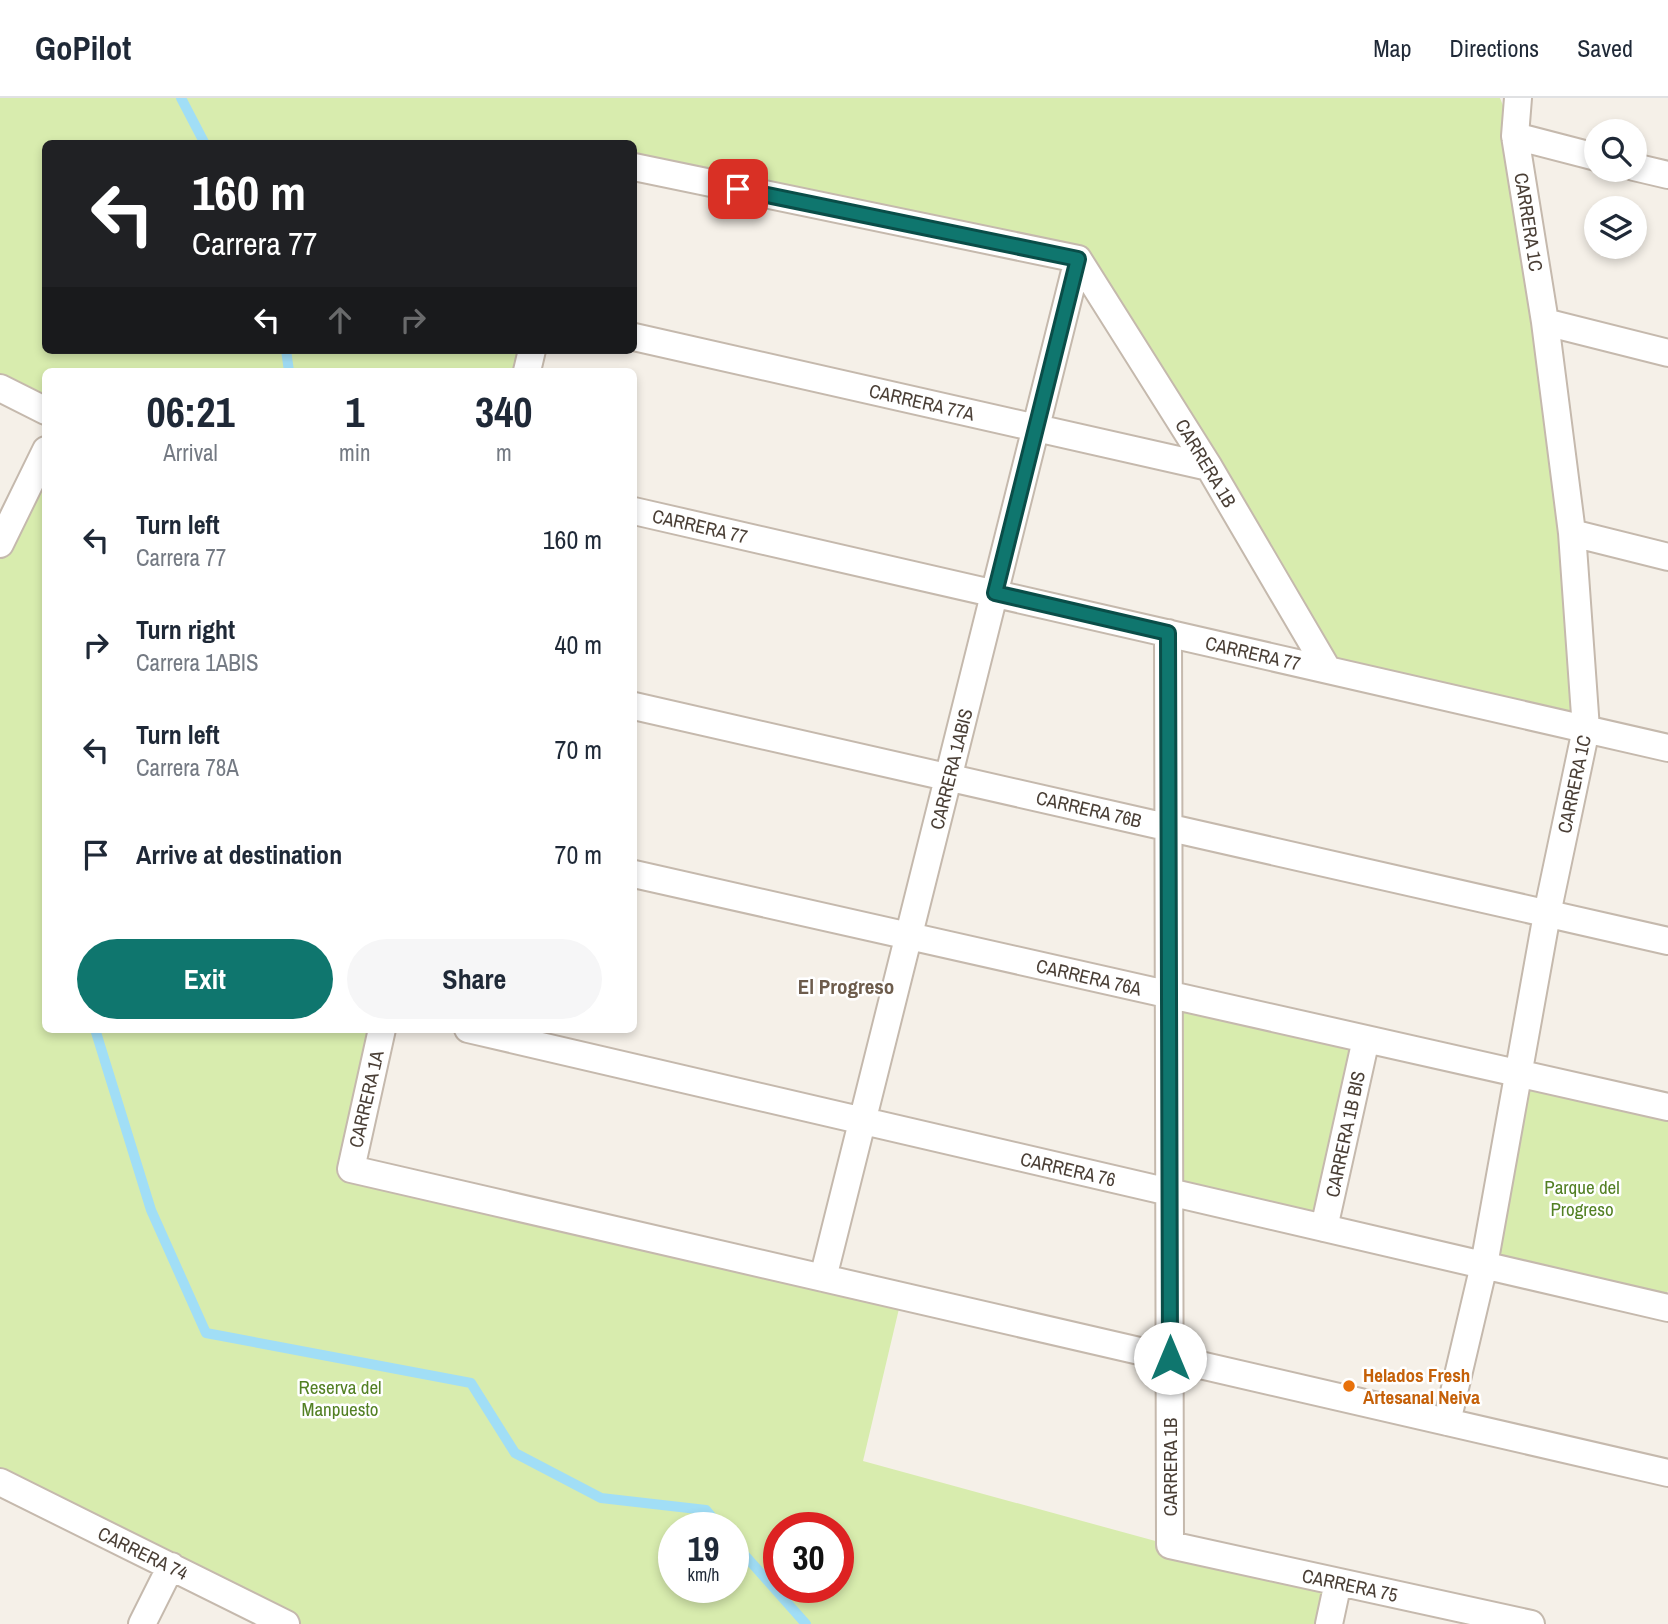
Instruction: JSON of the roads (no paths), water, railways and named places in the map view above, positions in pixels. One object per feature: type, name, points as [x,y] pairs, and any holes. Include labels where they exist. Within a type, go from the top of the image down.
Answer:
[{"type":"street","name":"CARRERA 1C","points":[[1447,1422],[1484,1265],[1547,914],[1586,729],[1572,533],[1545,322],[1515,136],[1518,98]]},
{"type":"street","points":[[1515,136],[1584,154]]},
{"type":"street","points":[[637,168],[1078,259]]},
{"type":"street","points":[[1647,170],[1668,175]]},
{"type":"street","name":"CARRERA 1ABIS","points":[[823,1278],[1078,259]]},
{"type":"street","name":"CARRERA 1B","points":[[1078,259],[1209,467],[1328,670]]},
{"type":"street","points":[[1545,322],[1668,353]]},
{"type":"street","name":"CARRERA 77A","points":[[637,338],[1209,467]]},
{"type":"street","points":[[0,388],[42,409]]},
{"type":"street","points":[[0,544],[42,458]]},
{"type":"street","name":"CARRERA 77","points":[[637,511],[1668,748]]},
{"type":"street","points":[[1572,533],[1668,557]]},
{"type":"street","name":"CARRERA 1B","points":[[1168,633],[1170,1545]]},
{"type":"street","name":"CARRERA 76B","points":[[637,707],[1668,941]]},
{"type":"street","name":"CARRERA 76A","points":[[637,875],[1668,1107]]},
{"type":"street","name":"CARRERA 1A","points":[[381,1033],[351,1169],[823,1278]]},
{"type":"street","name":"CARRERA 76","points":[[485,1033],[1668,1308]]},
{"type":"street","name":"CARRERA 1B BIS","points":[[1324,1228],[1366,1039]]},
{"type":"street","points":[[823,1278],[1668,1473]]},
{"type":"street","name":"CARRERA 74","points":[[0,1482],[286,1624]]},
{"type":"street","name":"CARRERA 75","points":[[1170,1545],[1531,1624]]},
{"type":"street","points":[[142,1624],[170,1566]]},
{"type":"street","points":[[1329,1624],[1338,1582]]},
{"type":"waterway","points":[[181,98],[203,140]]},
{"type":"waterway","points":[[287,354],[289,368]]},
{"type":"waterway","points":[[96,1033],[151,1210],[206,1333],[471,1383],[515,1453],[601,1498],[708,1512]]},
{"type":"waterway","points":[[749,1560],[806,1624]]},
{"type":"place","name":"Helados Fresh Artesanal Neiva","points":[[1349,1386]]},
{"type":"district","name":"El Progreso","points":[[846,987]]},
{"type":"park label","name":"Parque del Progreso","points":[[1582,1198]]},
{"type":"park label","name":"Reserva del Manpuesto","points":[[340,1398]]}]
